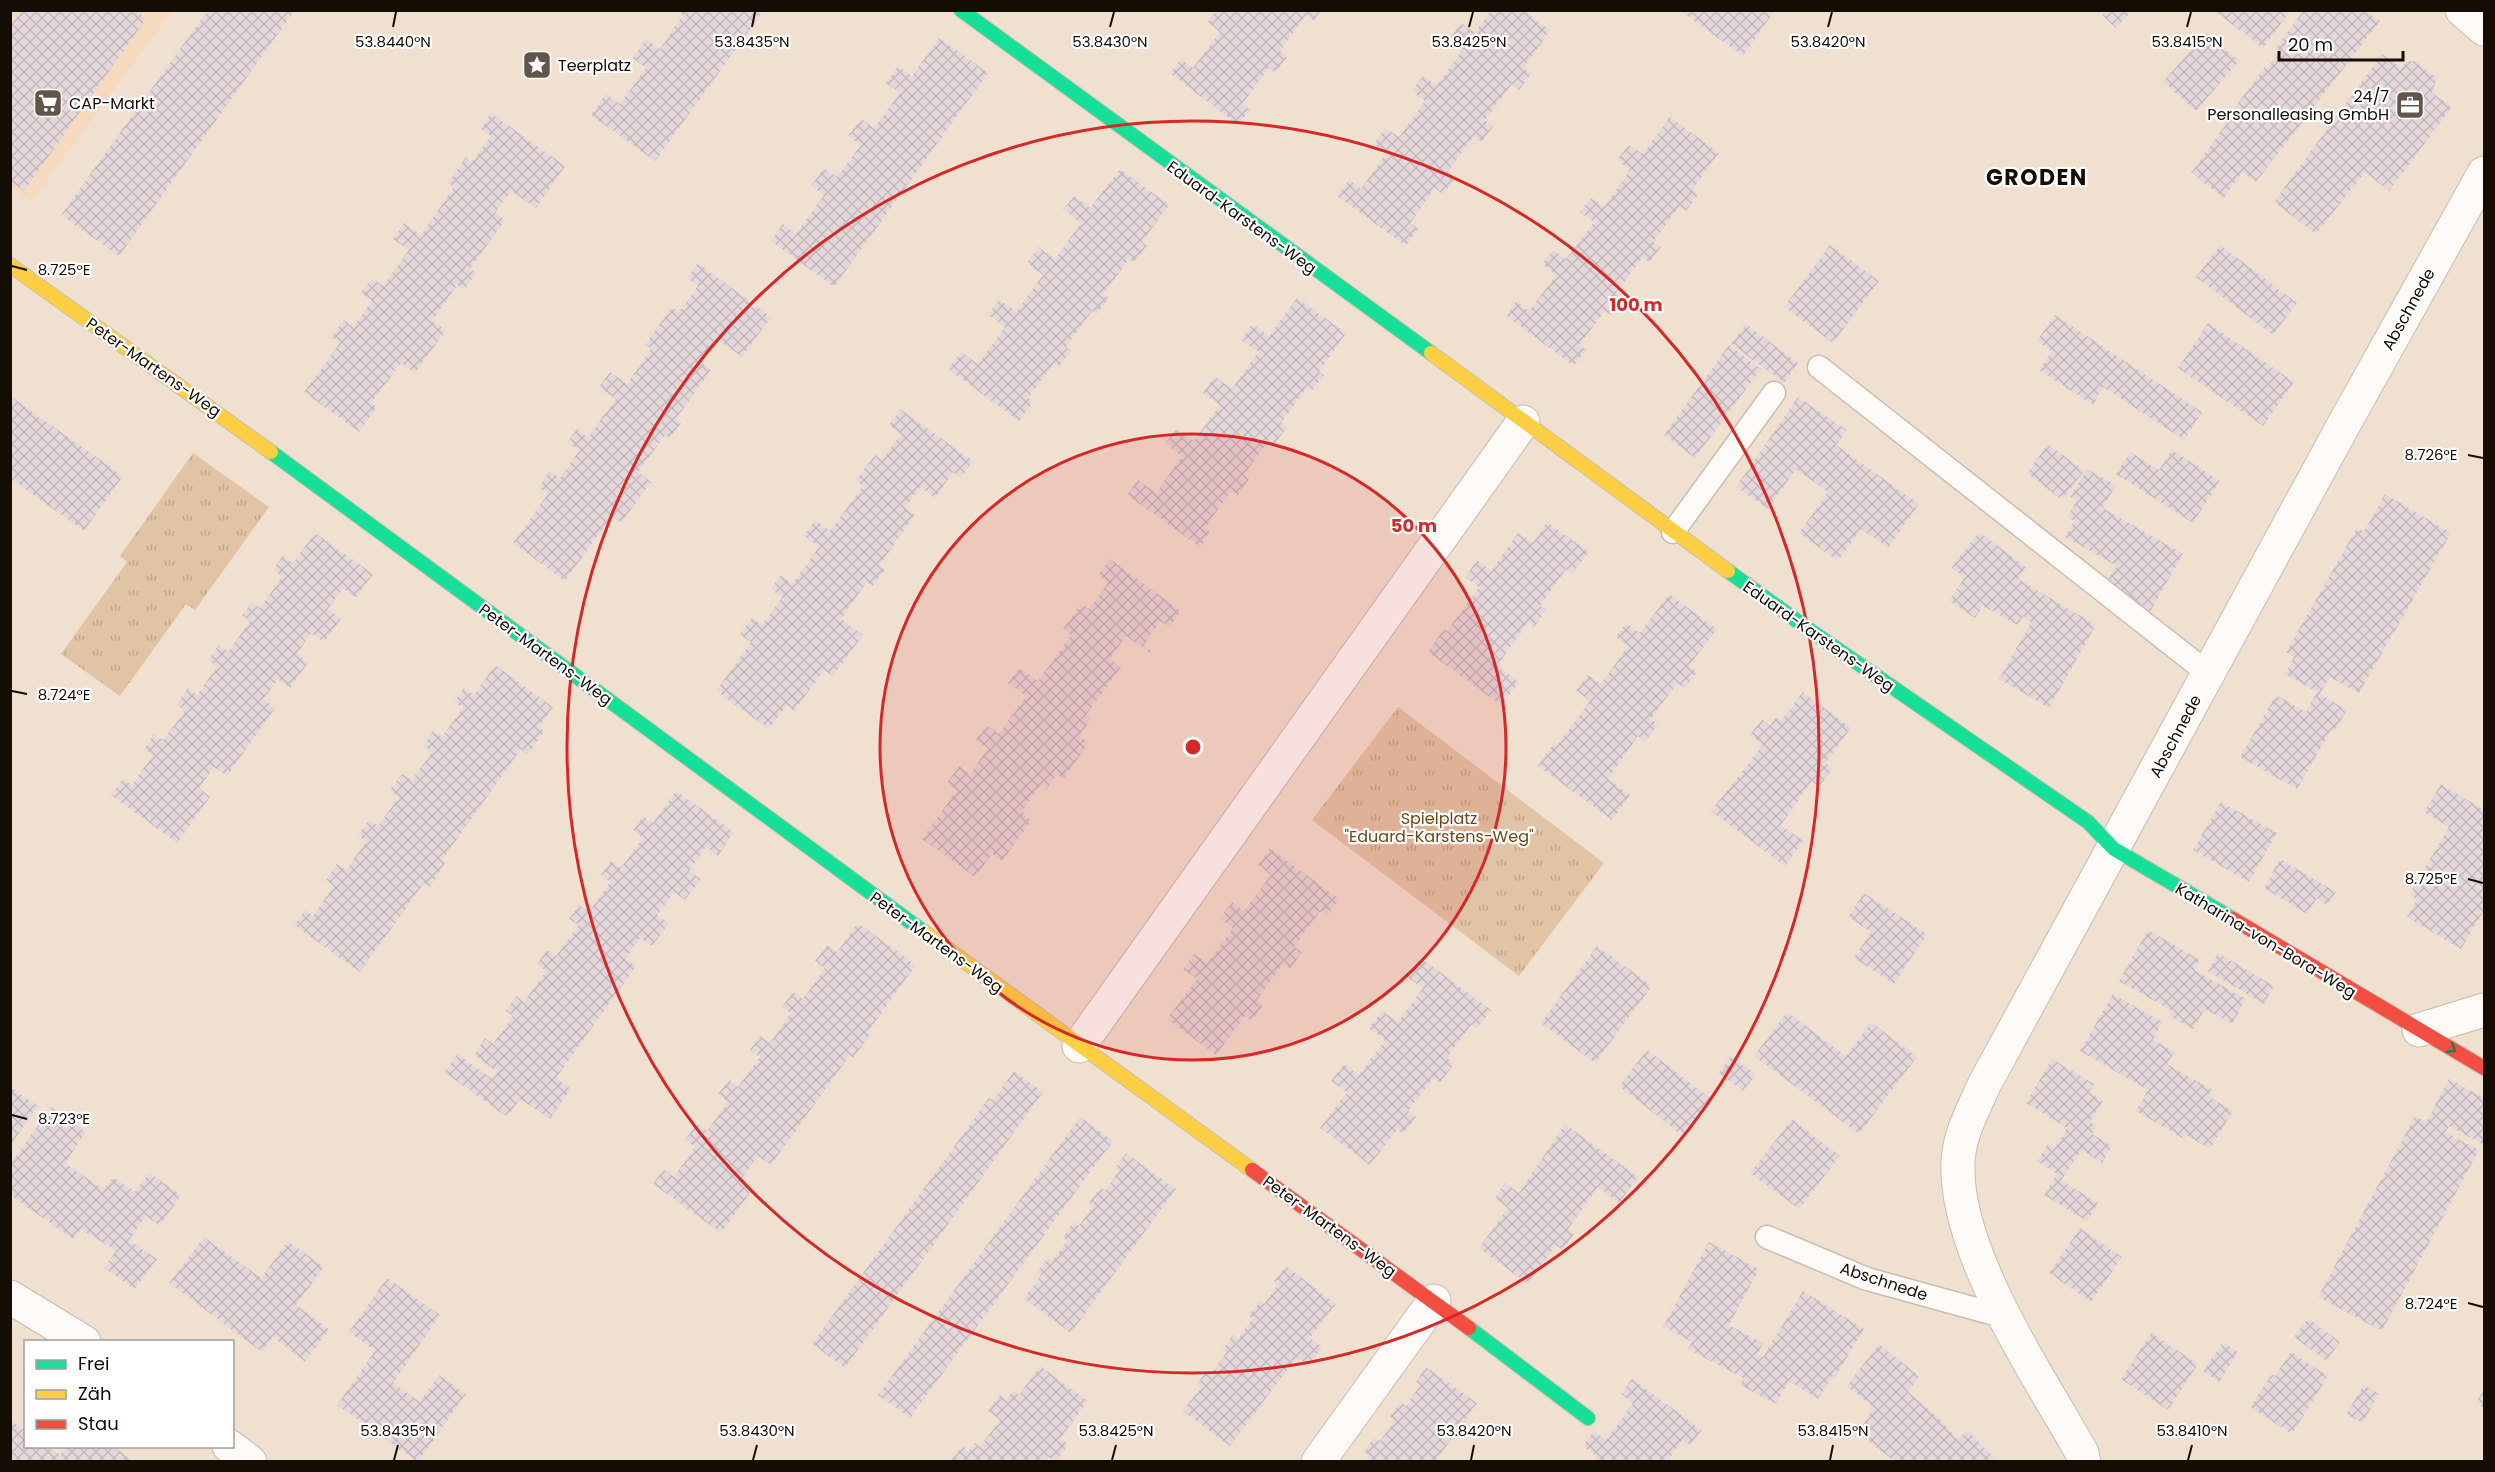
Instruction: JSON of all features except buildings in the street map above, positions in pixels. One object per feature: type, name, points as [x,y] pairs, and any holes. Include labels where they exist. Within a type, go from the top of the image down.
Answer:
[{"type":"street","name":"Eduard-Karstens-Weg","points":[[961,10],[1673,532],[1811,631],[2088,822],[2114,849]]},
{"type":"street","points":[[2462,10],[2484,29]]},
{"type":"street","name":"Abschnede","points":[[2084,1461],[2082,1453],[2005,1317],[1983,1271],[1964,1210],[1958,1162],[1965,1125],[1984,1085],[2484,173]]},
{"type":"street","name":"Peter-Martens-Weg","points":[[10,265],[202,400],[1079,1046],[1434,1301],[1588,1418]]},
{"type":"street","points":[[1079,1046],[1523,422]]},
{"type":"street","name":"Katharina-von-Bora-Weg","points":[[2114,849],[2484,1068]]},
{"type":"street","points":[[2419,1030],[2484,1010]]},
{"type":"street","points":[[10,1297],[82,1340]]},
{"type":"street","points":[[1318,1461],[1434,1301]]},
{"type":"street","points":[[232,1448],[250,1461]]},
{"type":"lane","points":[[1819,367],[2209,674]]},
{"type":"lane","points":[[1673,532],[1774,393]]},
{"type":"lane","name":"Abschnede","points":[[1767,1237],[1867,1279],[2005,1317]]},
{"type":"shaded area","name":"CAP-Markt","points":[[11,11],[172,11],[31,202],[11,186]]},
{"type":"green space","points":[[193,453],[269,507],[195,610],[186,604],[120,696],[61,654],[127,562],[120,556]]},
{"type":"green space","name":"Spielplatz \"Eduard-Karstens-Weg\"","points":[[1398,707],[1604,863],[1519,976],[1312,820]]},
{"type":"traffic: fast","points":[[961,10],[1431,353]]},
{"type":"traffic: fast","points":[[271,452],[924,932]]},
{"type":"traffic: fast","points":[[1728,571],[2088,822],[2114,849],[2233,919]]},
{"type":"traffic: fast","points":[[1469,1328],[1588,1418]]},
{"type":"traffic: slow","points":[[10,265],[271,452]]},
{"type":"traffic: slow","points":[[1431,353],[1728,571]]},
{"type":"traffic: slow","points":[[924,932],[1252,1170]]},
{"type":"traffic: jam","points":[[2233,919],[2484,1068]]},
{"type":"traffic: jam","points":[[1252,1170],[1469,1328]]},
{"type":"place","name":"Teerplatz","points":[[537,65]]},
{"type":"place","name":"CAP-Markt","points":[[48,103]]},
{"type":"place","name":"24/7 Personalleasing GmbH","points":[[2410,105]]},
{"type":"district","name":"GRODEN","points":[[2037,177]]}]
